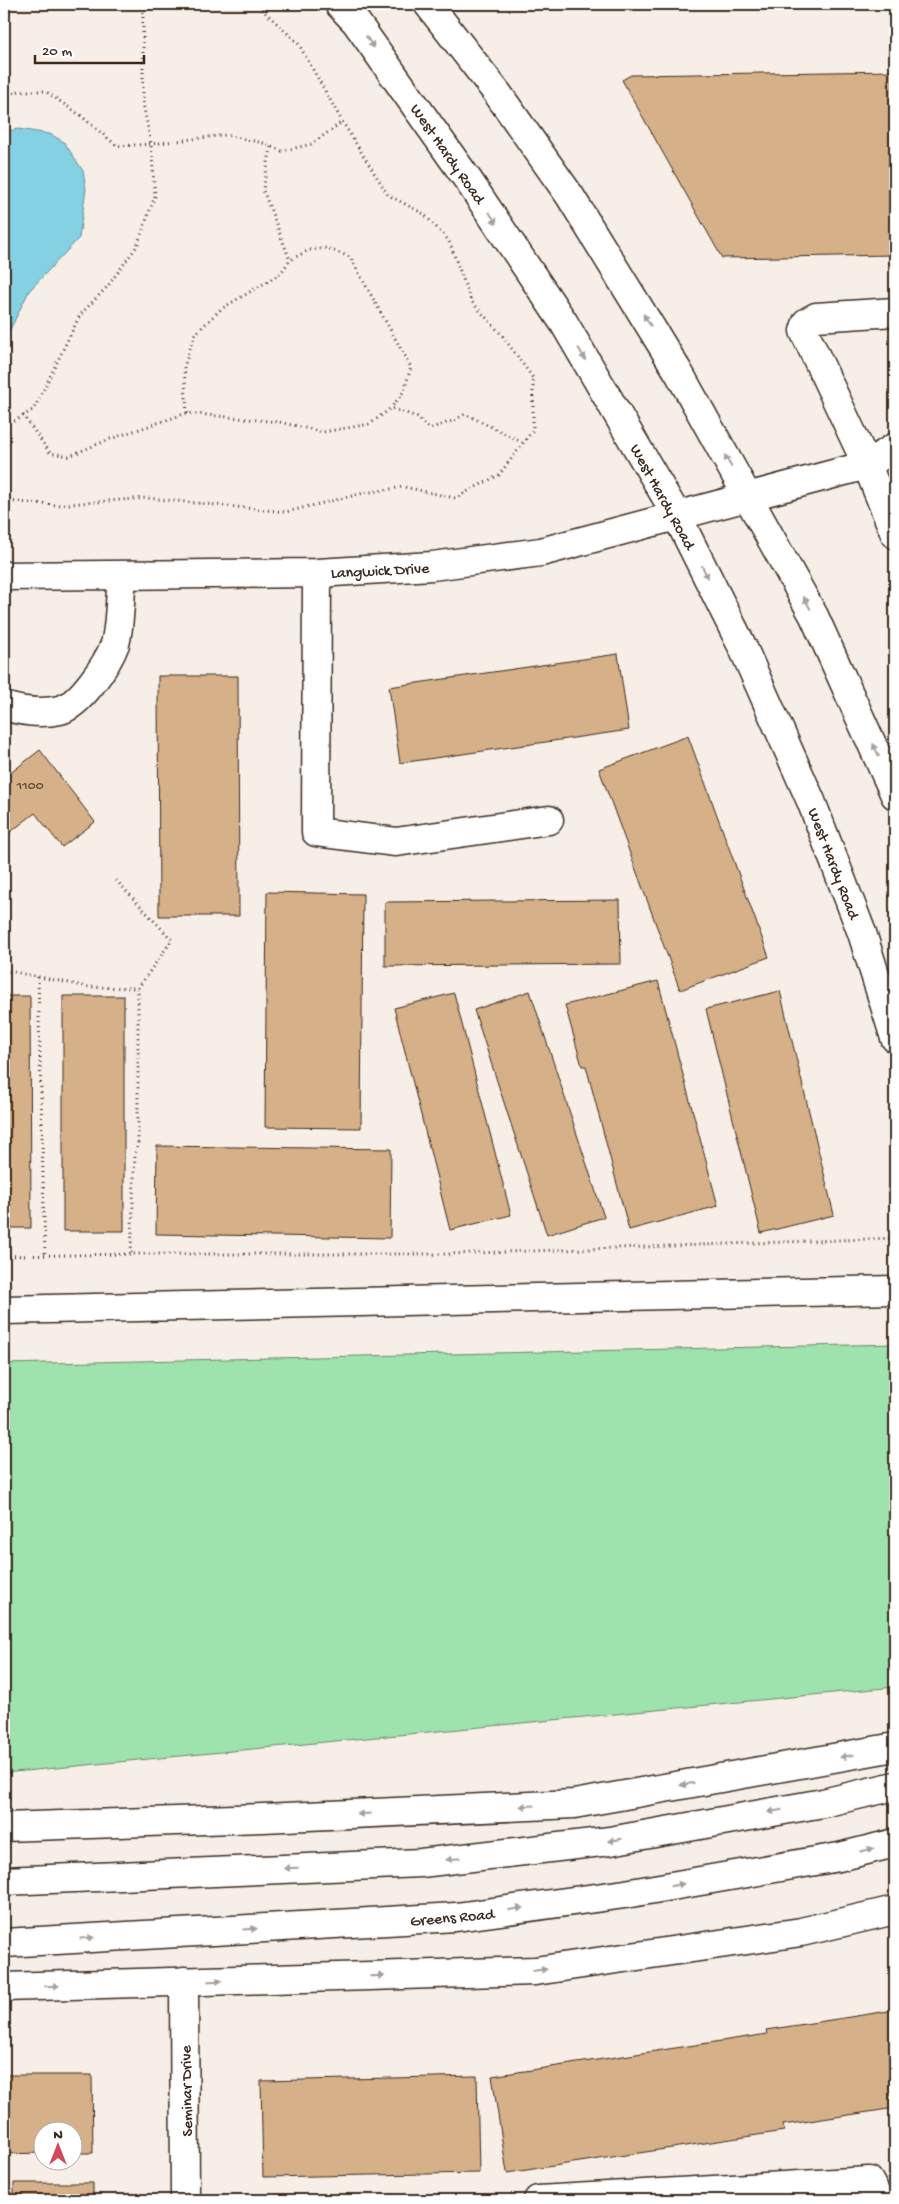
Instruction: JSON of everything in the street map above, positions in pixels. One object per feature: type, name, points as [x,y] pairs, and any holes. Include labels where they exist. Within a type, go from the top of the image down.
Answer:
[{"type":"main road","name":"West Hardy Road","points":[[340,4],[356,22],[468,180],[564,323],[676,514],[743,648],[811,801],[862,933],[895,1038]]},
{"type":"main road","points":[[428,4],[498,94],[570,196],[679,374],[814,616],[895,795]]},
{"type":"main road","points":[[895,312],[816,317],[807,322],[804,332],[867,465],[895,534]]},
{"type":"main road","name":"Langwick Drive","points":[[4,576],[317,573],[432,566],[541,552],[676,514],[867,465],[895,447]]},
{"type":"main road","points":[[317,573],[316,832],[396,842],[549,820]]},
{"type":"main road","points":[[4,706],[28,713],[62,710],[84,692],[101,672],[115,643],[122,576]]},
{"type":"main road","points":[[4,1310],[895,1290]]},
{"type":"main road","points":[[4,1826],[263,1818],[574,1804],[895,1747]]},
{"type":"main road","points":[[4,1881],[421,1863],[610,1841],[822,1803],[895,1786]]},
{"type":"main road","name":"Greens Road","points":[[4,1943],[456,1917],[625,1894],[839,1857],[895,1843]]},
{"type":"main road","points":[[4,1987],[535,1971],[801,1932],[895,1910]]},
{"type":"main road","name":"Seminar Drive","points":[[184,1981],[186,2200]]},
{"type":"main road","points":[[538,2200],[869,2181],[879,2200]]},
{"type":"path","points":[[4,420],[15,421],[34,409],[80,315],[107,287],[136,246],[155,196],[151,144],[143,103],[142,4]]},
{"type":"path","points":[[4,501],[56,506],[147,498],[286,512],[404,487],[455,498],[499,475],[532,430],[532,378],[501,334],[471,302],[449,241],[424,214],[388,195],[342,122],[298,43],[256,4]]},
{"type":"path","points":[[4,97],[20,92],[44,91],[80,116],[117,146],[226,135],[264,143],[282,151],[312,144],[342,122]]},
{"type":"path","points":[[271,147],[263,190],[290,260]]},
{"type":"path","points":[[23,416],[50,453],[69,456],[110,439],[187,413],[279,422],[322,432],[370,424],[391,408],[404,392],[411,367],[350,257],[327,248],[310,250],[290,260],[280,274],[221,309],[194,334],[184,368],[187,413]]},
{"type":"path","points":[[391,408],[417,417],[429,429],[455,420],[465,414],[522,442]]},
{"type":"path","points":[[116,880],[172,940],[138,988],[138,1144],[131,1254]]},
{"type":"path","points":[[4,970],[89,987],[138,988]]},
{"type":"path","points":[[38,977],[45,1256]]},
{"type":"path","points":[[4,1256],[448,1254],[895,1238]]},
{"type":"green space","points":[[895,1344],[895,1687],[4,1773],[4,1364]]},
{"type":"water","points":[[18,129],[50,134],[64,142],[83,171],[86,189],[79,238],[29,291],[4,342],[4,132]]},
{"type":"building","points":[[895,71],[895,255],[722,258],[622,80],[631,75]]},
{"type":"building","points":[[618,654],[629,730],[400,763],[389,687]]},
{"type":"building","points":[[158,676],[238,676],[239,916],[159,916]]},
{"type":"building","points":[[688,736],[769,957],[680,990],[599,769]]},
{"type":"building","points":[[40,750],[95,822],[62,847],[35,813],[4,837],[4,778]]},
{"type":"building","points":[[267,892],[363,894],[361,1128],[265,1127]]},
{"type":"building","points":[[620,900],[621,964],[385,966],[385,902]]},
{"type":"building","points":[[658,981],[718,1206],[629,1230],[586,1066],[582,1066],[565,1005]]},
{"type":"building","points":[[530,991],[604,1217],[547,1235],[474,1010]]},
{"type":"building","points":[[780,991],[834,1215],[761,1233],[706,1009]]},
{"type":"building","points":[[454,993],[511,1215],[450,1230],[394,1008]]},
{"type":"building","points":[[4,996],[30,996],[31,1228],[4,1228]]},
{"type":"building","points":[[63,996],[124,996],[124,1231],[63,1231]]},
{"type":"building","points":[[157,1146],[391,1149],[390,1238],[156,1234]]},
{"type":"building","points":[[895,2010],[895,2108],[783,2125],[784,2131],[507,2173],[492,2076],[767,2034],[766,2030]]},
{"type":"building","points":[[4,2075],[92,2075],[93,2153],[82,2153],[82,2122],[32,2122],[32,2153],[4,2154]]},
{"type":"building","points":[[477,2076],[479,2173],[263,2177],[261,2081]]},
{"type":"building","points":[[14,2183],[93,2183],[93,2200],[14,2200]]}]
